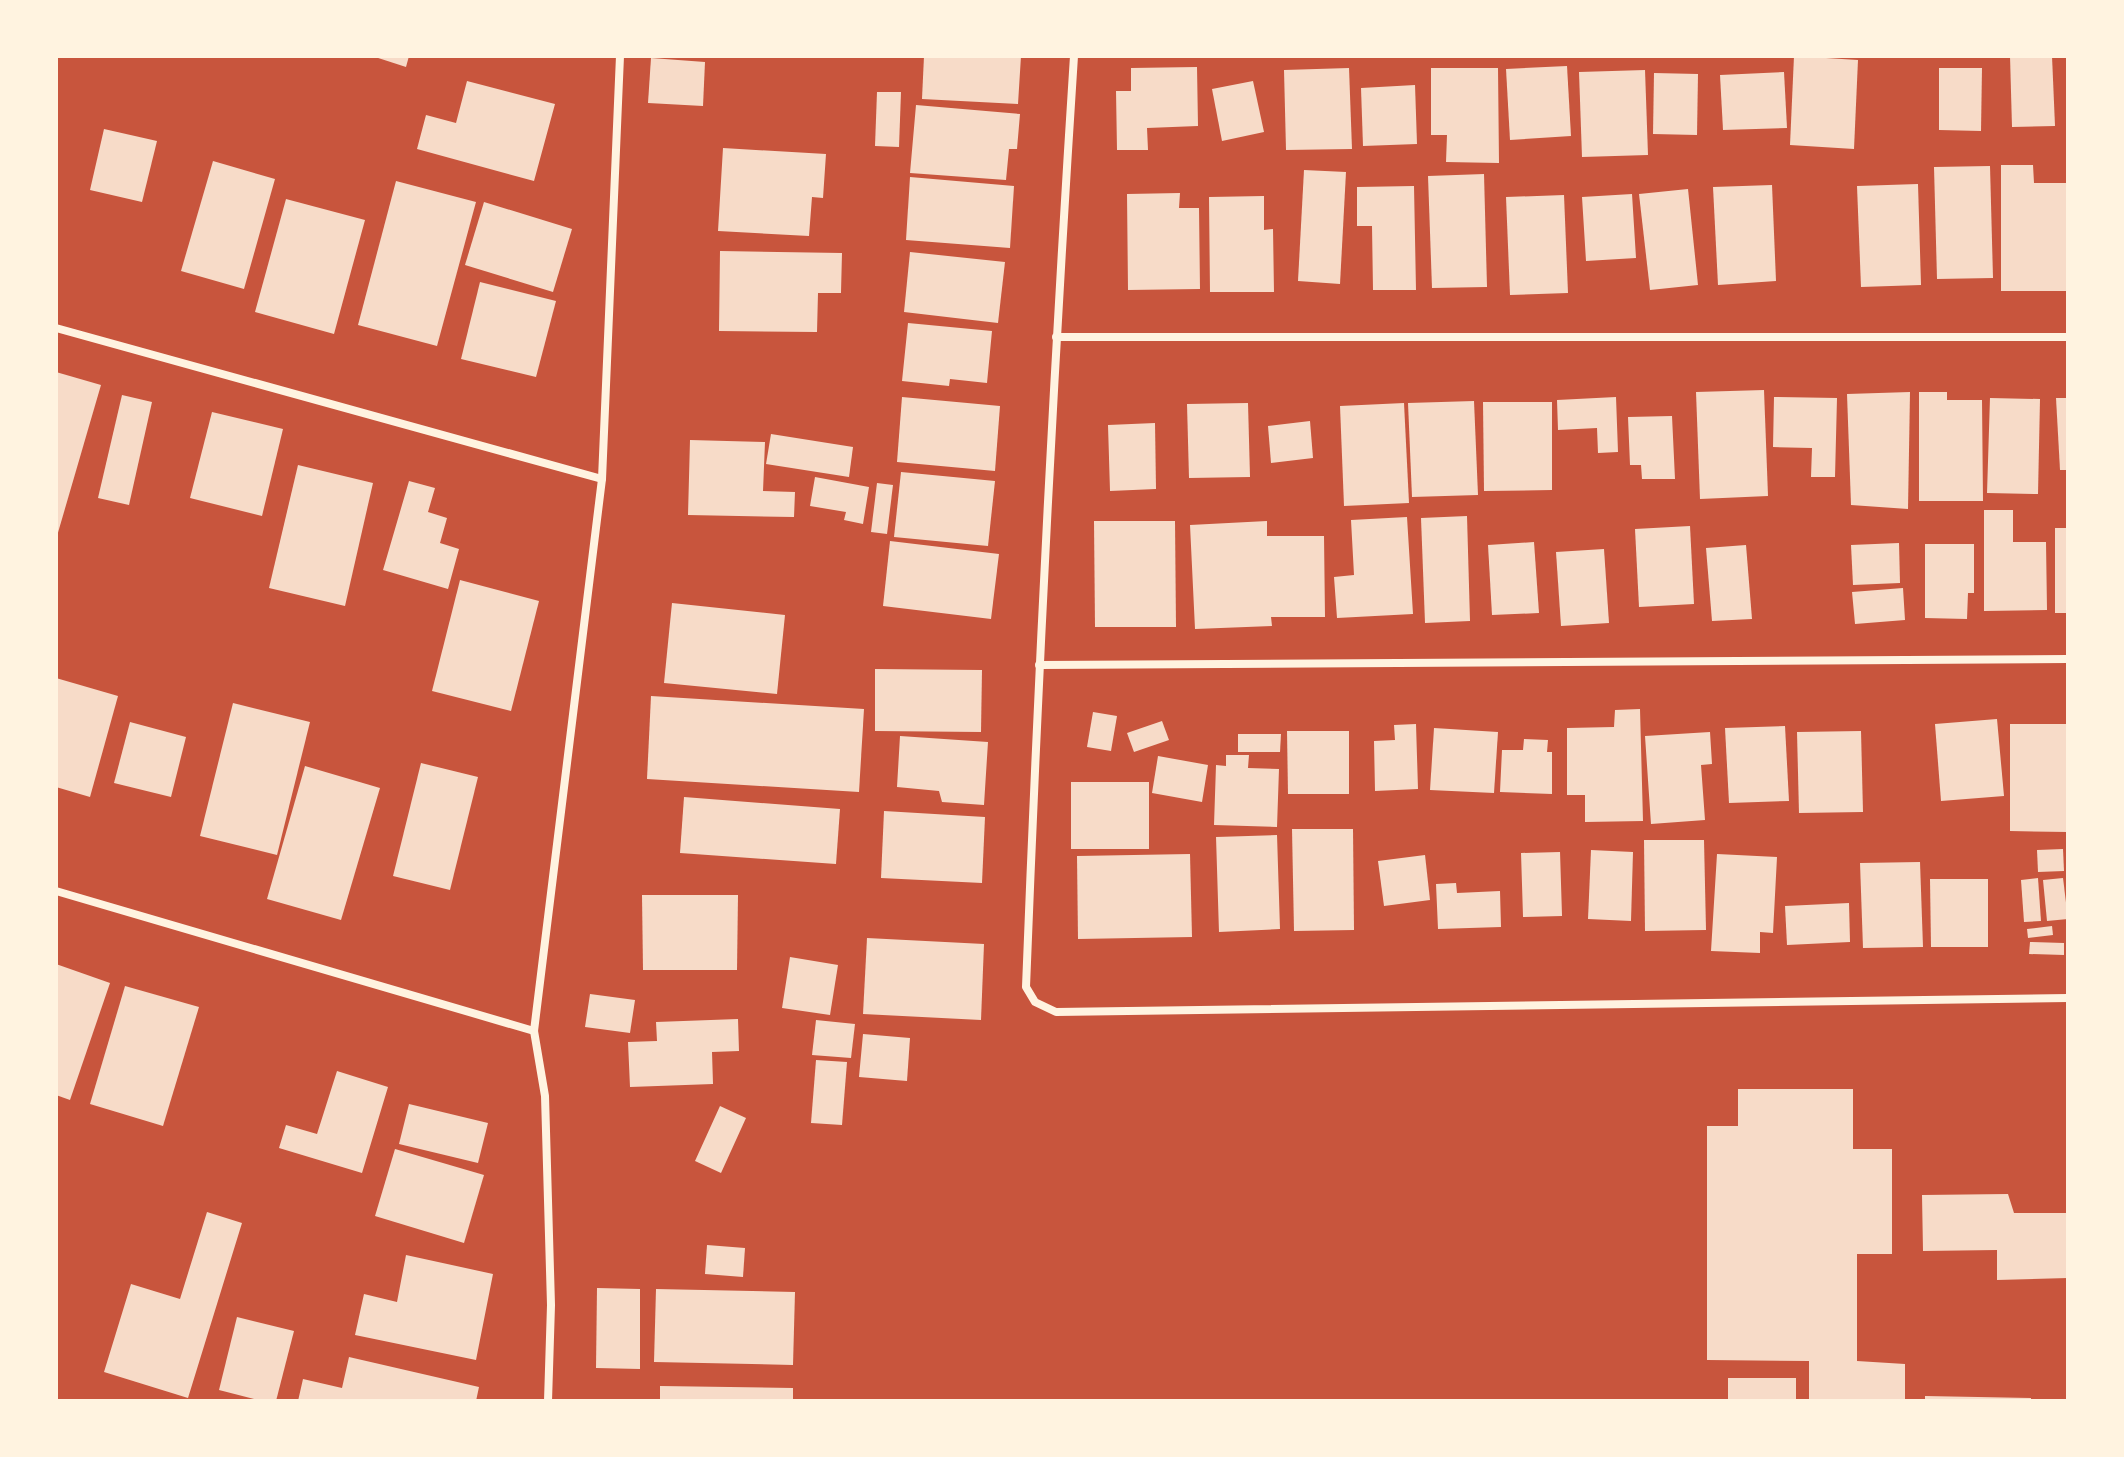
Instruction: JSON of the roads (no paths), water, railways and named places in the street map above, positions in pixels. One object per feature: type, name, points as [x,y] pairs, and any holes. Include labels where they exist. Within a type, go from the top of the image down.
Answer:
[{"type":"street","points":[[548,1401],[551,1305],[545,1096],[534,1031],[602,479],[620,56]]},
{"type":"street","points":[[1074,56],[1039,665],[1026,987],[1035,1002],[1056,1012],[2068,998]]},
{"type":"street","points":[[56,328],[602,479]]},
{"type":"street","points":[[1056,337],[2068,337]]},
{"type":"street","points":[[1039,665],[2068,659]]},
{"type":"street","points":[[56,891],[534,1031]]}]
